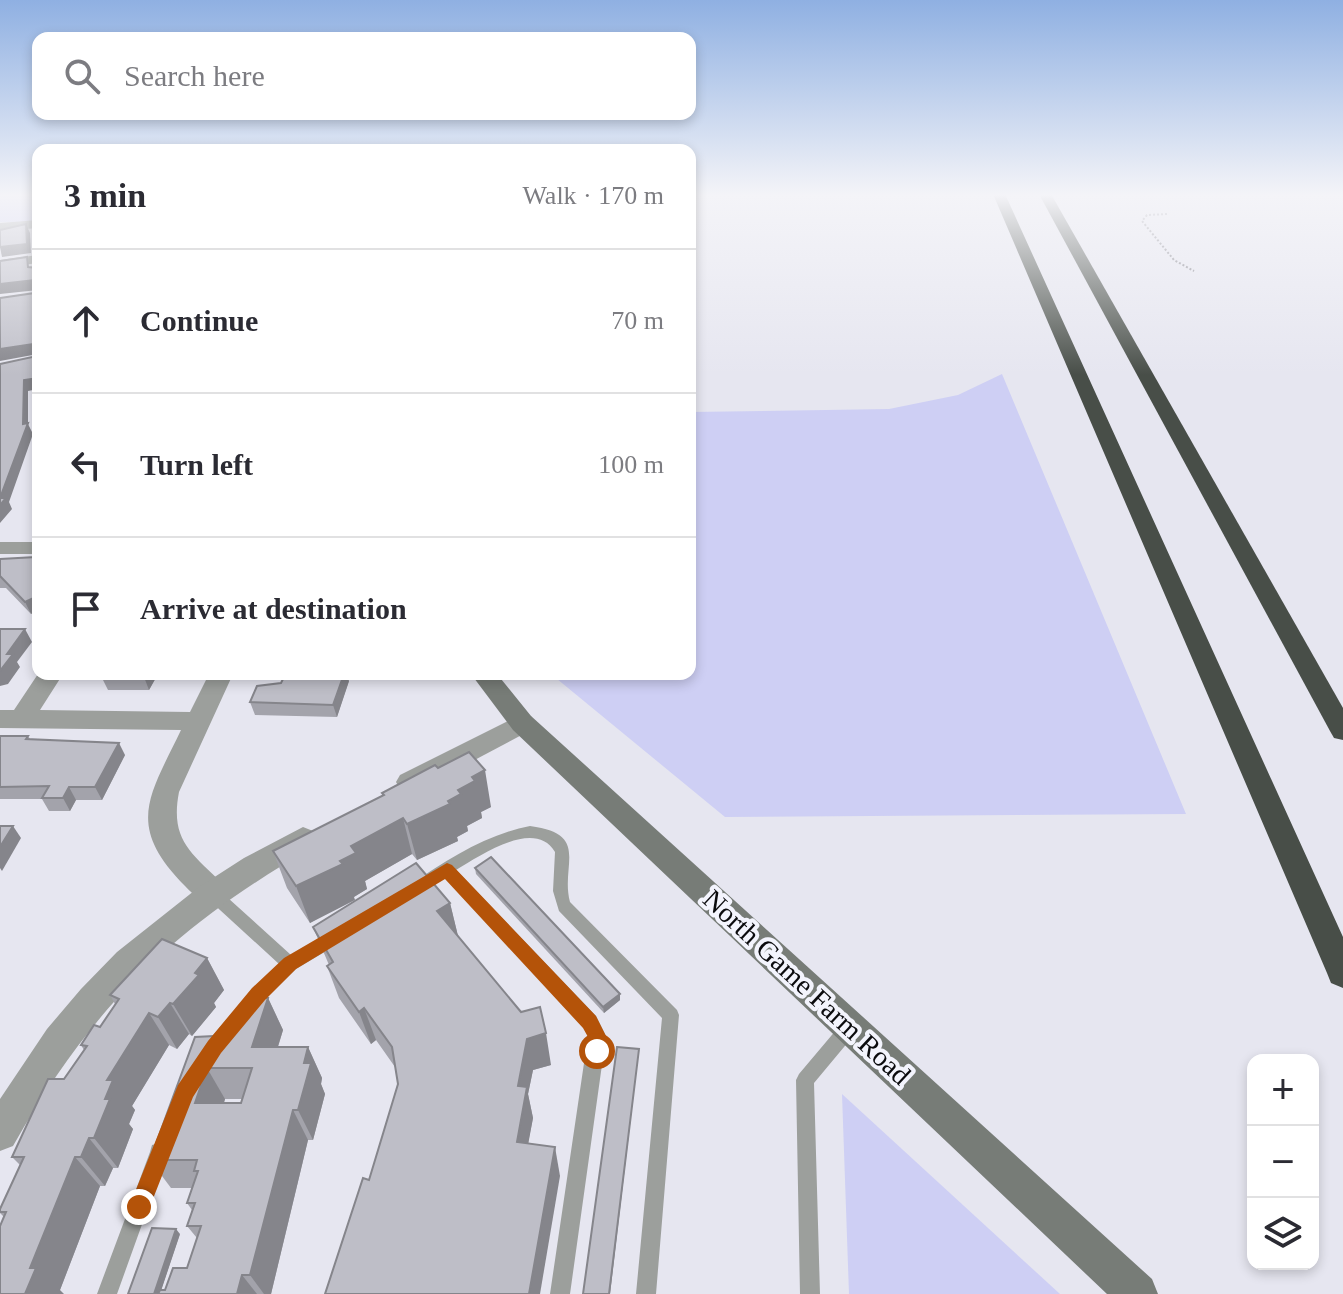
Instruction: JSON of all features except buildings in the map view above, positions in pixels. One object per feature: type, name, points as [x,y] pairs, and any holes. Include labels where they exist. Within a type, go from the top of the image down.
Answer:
[{"type":"highway","points":[[1026,254],[1343,973]]},
{"type":"highway","points":[[1079,254],[1343,731]]},
{"type":"main road","name":"North Game Farm Road","points":[[488,680],[522,723],[1137,1294]]},
{"type":"street","points":[[0,264],[32,260]]},
{"type":"street","points":[[0,548],[32,548]]},
{"type":"street","points":[[10,719],[46,680]]},
{"type":"street","points":[[211,892],[167,845],[160,823],[165,792],[218,680]]},
{"type":"street","points":[[10,719],[198,721]]},
{"type":"street","points":[[384,796],[522,723]]},
{"type":"street","points":[[0,1133],[71,1026],[140,948],[211,892],[329,825]]},
{"type":"lane","points":[[394,901],[512,833],[536,833],[555,840],[562,854],[559,891],[564,906],[671,1015],[646,1294]]},
{"type":"lane","points":[[447,870],[590,1022],[597,1036],[560,1294]]},
{"type":"lane","points":[[211,892],[290,964]]},
{"type":"lane","points":[[199,1068],[245,1009],[290,964],[342,932]]},
{"type":"lane","points":[[810,1294],[805,1080],[850,1027]]},
{"type":"lane","points":[[107,1294],[164,1138]]},
{"type":"path","points":[[1169,254],[1194,271]]},
{"type":"shaded area","points":[[1002,374],[1186,814],[725,817],[558,680],[696,680],[696,412],[889,409],[958,395]]},
{"type":"shaded area","points":[[842,1094],[1060,1294],[849,1294]]},
{"type":"route","points":[[139,1207],[185,1091],[214,1047],[245,1009],[290,964],[447,870],[595,1028],[597,1051]]}]
